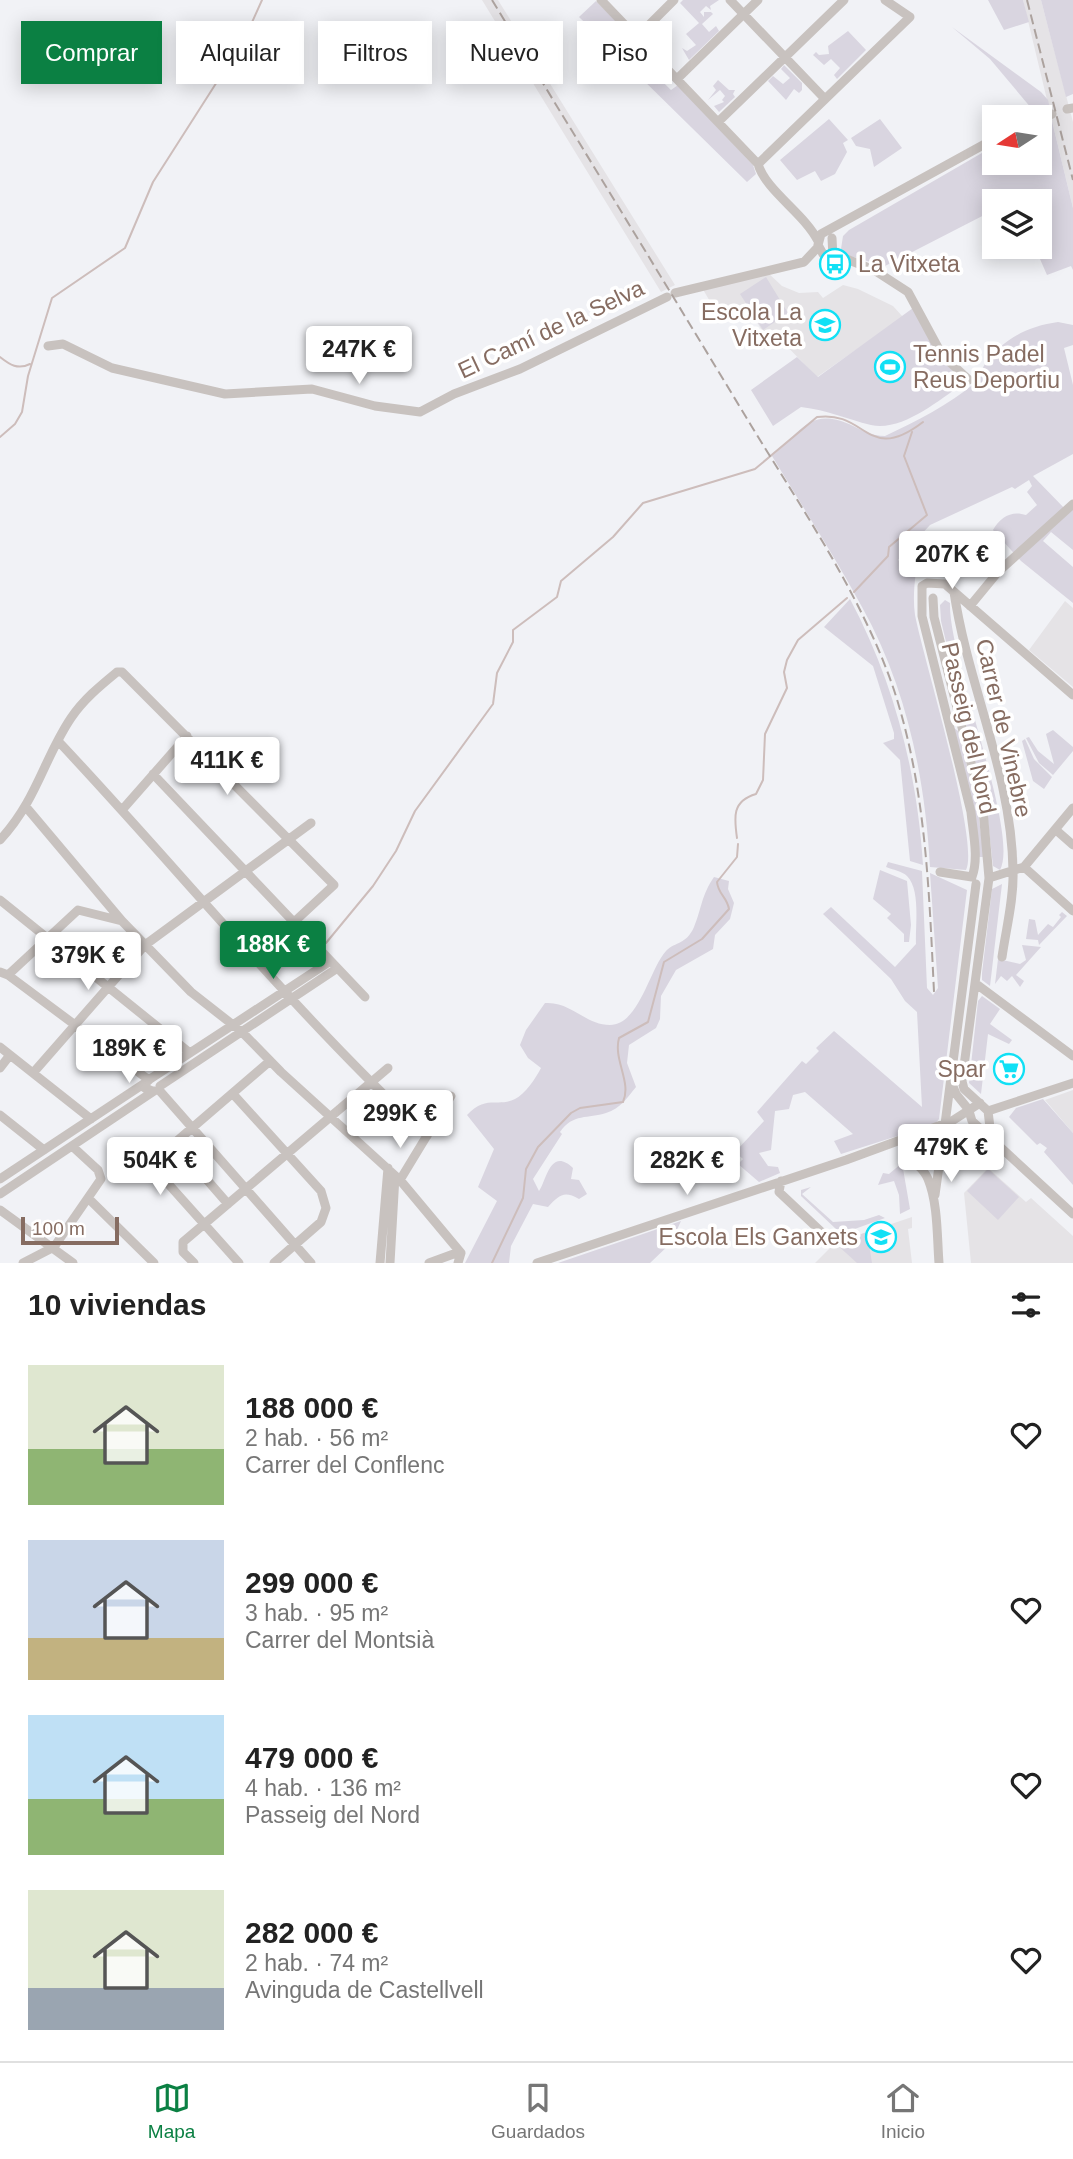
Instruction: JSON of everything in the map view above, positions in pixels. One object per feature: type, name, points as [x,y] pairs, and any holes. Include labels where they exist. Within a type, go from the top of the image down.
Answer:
[{"type":"street","points":[[601,0],[621,21]]},
{"type":"street","points":[[653,21],[674,0]]},
{"type":"street","points":[[730,0],[825,99]]},
{"type":"street","points":[[677,79],[758,0]]},
{"type":"street","points":[[718,122],[844,0]]},
{"type":"street","points":[[758,164],[910,17],[885,0]]},
{"type":"street","points":[[672,74],[758,164],[761,173],[829,249],[874,270],[908,292],[942,355],[969,380]]},
{"type":"street","points":[[829,249],[841,226],[982,146]]},
{"type":"street","name":"El Camí de la Selva","points":[[48,346],[63,344],[111,368],[225,394],[312,389],[375,406],[420,412],[454,394],[520,369],[671,295],[804,262],[829,249]]},
{"type":"street","points":[[970,606],[998,572],[1073,504]]},
{"type":"street","points":[[933,598],[922,594],[924,584],[945,584],[1073,695]]},
{"type":"street","name":"Passeig del Nord","points":[[933,584],[937,590],[933,598],[940,642],[983,810],[988,878],[962,1081],[964,1089],[988,1115]]},
{"type":"street","name":"Carrer de Vinebre","points":[[954,592],[976,690],[1004,792],[1013,872],[1002,957]]},
{"type":"street","name":"Passeig del Nord","points":[[922,594],[922,616],[971,812],[974,877],[951,1079],[942,1126],[941,1152]]},
{"type":"street","points":[[0,839],[26,807],[69,720],[87,697],[117,671],[122,672],[334,885],[293,923]]},
{"type":"street","points":[[122,810],[187,736]]},
{"type":"street","points":[[59,743],[290,1000],[369,1083],[427,1136]]},
{"type":"street","points":[[153,774],[365,997]]},
{"type":"street","points":[[26,807],[122,921],[191,992],[242,1032],[398,1178],[457,1258],[429,1263]]},
{"type":"street","points":[[940,872],[988,878],[1024,867],[1073,808]]},
{"type":"street","points":[[33,1073],[145,945],[311,823]]},
{"type":"street","points":[[1056,830],[1073,845]]},
{"type":"street","points":[[1024,867],[1073,911]]},
{"type":"street","points":[[974,877],[988,878]]},
{"type":"street","points":[[0,900],[190,1054]]},
{"type":"street","points":[[122,921],[78,911],[50,938],[4,973],[151,1083],[195,1127],[311,1263]]},
{"type":"street","points":[[0,1194],[72,1146],[190,1054],[329,962]]},
{"type":"street","points":[[0,1179],[91,1119],[242,1032],[336,969]]},
{"type":"street","points":[[975,983],[1073,1056]]},
{"type":"street","points":[[0,1047],[91,1119]]},
{"type":"street","points":[[0,1068],[10,1055]]},
{"type":"street","points":[[239,1263],[155,1169],[156,1160],[270,1061]]},
{"type":"street","points":[[194,1263],[183,1252],[183,1242],[388,1069]]},
{"type":"street","points":[[951,1079],[956,1094],[971,1115],[1073,1214]]},
{"type":"street","points":[[537,1263],[846,1160],[971,1115],[988,1115],[1073,1083]]},
{"type":"street","points":[[233,1094],[321,1191],[326,1208],[321,1222],[274,1263]]},
{"type":"street","points":[[390,1263],[398,1178],[450,1096]]},
{"type":"street","points":[[971,1115],[980,1104]]},
{"type":"street","points":[[0,1115],[44,1150]]},
{"type":"street","points":[[988,1115],[991,1136]]},
{"type":"street","points":[[846,1160],[911,1141],[942,1126]]},
{"type":"street","points":[[909,1154],[911,1141]]},
{"type":"street","points":[[175,1143],[228,1204]]},
{"type":"street","points":[[23,1263],[54,1247],[101,1179],[98,1170],[72,1146]]},
{"type":"street","points":[[896,1146],[909,1154],[915,1165],[919,1166],[928,1178],[939,1263]]},
{"type":"street","points":[[919,1166],[930,1164],[941,1152]]},
{"type":"street","points":[[935,1218],[941,1152]]},
{"type":"street","points":[[380,1263],[388,1168]]},
{"type":"street","points":[[781,1181],[779,1192],[831,1241]]},
{"type":"street","points":[[88,1198],[154,1263]]},
{"type":"street","points":[[0,1210],[73,1263]]},
{"type":"shaded area","points":[[482,0],[498,0],[511,21],[495,21]]},
{"type":"shaded area","points":[[683,0],[719,0],[710,6],[711,10],[706,6],[700,12],[704,17],[704,12],[713,14],[702,24],[709,32],[716,26],[719,31],[689,60],[682,48],[687,51],[696,45],[686,34],[699,23],[680,3]]},
{"type":"shaded area","points":[[988,0],[1023,0],[1029,22],[1004,30]]},
{"type":"shaded area","points":[[1023,0],[1041,0],[1073,122],[1073,208],[1052,121],[1052,105],[1048,105]]},
{"type":"shaded area","points":[[1041,0],[1073,0],[1073,94],[1066,97]]},
{"type":"shaded area","points":[[596,1],[616,21],[583,21],[579,17]]},
{"type":"shaded area","points":[[952,27],[1041,92],[1049,105],[1029,105],[990,59]]},
{"type":"shaded area","points":[[848,31],[866,50],[837,79],[834,75],[840,68],[831,59],[824,65],[813,55],[816,52],[819,55],[829,54],[828,46]]},
{"type":"shaded area","points":[[784,65],[802,83],[802,90],[799,93],[794,89],[786,100],[768,81],[773,76],[783,84],[790,78],[781,69]]},
{"type":"shaded area","points":[[718,80],[729,90],[735,90],[735,97],[719,112],[714,106],[724,102],[722,100],[725,96],[720,90],[708,100],[716,90],[713,86]]},
{"type":"shaded area","points":[[533,84],[550,84],[675,285],[661,292]]},
{"type":"shaded area","points":[[647,84],[665,84],[671,90],[678,85],[753,165],[756,174],[747,182]]},
{"type":"shaded area","points":[[829,119],[848,140],[843,143],[847,152],[835,174],[821,181],[815,171],[797,180],[780,160]]},
{"type":"shaded area","points":[[880,119],[902,148],[874,167],[870,149],[856,146],[851,138]]},
{"type":"shaded area","points":[[1052,121],[1073,208],[1073,270],[1071,266],[1047,275],[1040,259],[1052,259],[1052,189],[982,189],[982,216],[885,266],[846,255],[841,249],[843,236],[982,153],[982,175],[1052,175]]},
{"type":"shaded area","name":"Escola La Vitxeta","points":[[766,271],[782,286],[799,293],[818,292],[823,298],[843,285],[858,289],[893,306],[903,317],[817,377],[770,329],[763,332],[752,314],[722,322],[701,286]]},
{"type":"shaded area","points":[[766,277],[788,313],[763,330],[740,294]]},
{"type":"shaded area","name":"Tennis Padel Reus Deportiu","points":[[913,308],[961,385],[919,414],[894,424],[871,425],[801,407],[773,426],[751,390],[797,357],[818,377]]},
{"type":"shaded area","points":[[1058,322],[1073,325],[1073,345],[1064,348],[1073,385],[1073,454],[1033,476],[1069,513],[1073,508],[1073,550],[1051,532],[1043,541],[1073,567],[1073,603],[1021,561],[993,530],[999,521],[1007,516],[1016,513],[1026,515],[1037,505],[1027,492],[1032,486],[1029,480],[1015,489],[1012,487],[930,525],[898,560],[916,572],[915,615],[949,748],[968,853],[966,870],[930,867],[918,766],[902,700],[890,668],[851,588],[772,456],[806,425],[824,419],[885,436],[932,412],[965,391],[977,381],[992,355],[1017,335]]},
{"type":"shaded area","points":[[850,599],[879,662],[901,728],[915,795],[923,865],[910,861],[900,760],[883,743],[894,739],[894,733],[873,666],[824,627]]},
{"type":"shaded area","points":[[945,600],[950,603],[952,629],[1000,821],[1004,850],[1000,870],[993,866],[987,812],[941,621],[940,605]]},
{"type":"shaded area","points":[[1065,601],[1073,608],[1073,687],[1029,650]]},
{"type":"shaded area","points":[[954,728],[958,731],[977,804],[984,857],[979,857]]},
{"type":"shaded area","points":[[1053,730],[1073,747],[1073,751],[1053,775],[1039,763],[1026,738],[1029,737],[1038,751],[1054,764],[1046,734]]},
{"type":"shaded area","points":[[1025,739],[1034,759],[1052,777],[1044,789],[1033,781],[1022,741]]},
{"type":"shaded area","points":[[888,862],[922,871],[927,988],[933,995],[938,988],[930,873],[967,890],[939,1119],[935,1124],[841,1154],[834,1141],[853,1134],[805,1092],[793,1095],[789,1109],[775,1111],[771,1150],[759,1153],[768,1166],[778,1167],[780,1173],[759,1182],[738,1164],[743,1159],[735,1152],[764,1121],[757,1112],[802,1061],[806,1064],[819,1051],[816,1048],[834,1031],[922,1107],[917,1012],[905,1001],[891,979],[823,914],[831,907],[895,967],[916,944],[916,908],[911,882],[905,874],[886,867]]},
{"type":"shaded area","points":[[880,870],[907,881],[911,925],[909,942],[904,942],[904,934],[887,918],[891,914],[873,899]]},
{"type":"shaded area","points":[[714,877],[729,881],[728,889],[734,903],[730,919],[715,935],[713,949],[676,970],[661,996],[660,1019],[656,1028],[629,1045],[627,1063],[636,1087],[611,1111],[576,1119],[565,1126],[533,1179],[539,1191],[554,1163],[565,1162],[573,1168],[571,1179],[579,1180],[587,1194],[579,1199],[562,1195],[548,1207],[533,1204],[511,1246],[509,1263],[465,1263],[497,1201],[478,1187],[494,1149],[467,1115],[486,1103],[515,1099],[533,1081],[541,1068],[528,1058],[520,1045],[526,1030],[545,1003],[563,1006],[601,1024],[620,1023],[629,1016],[666,951],[691,933]]},
{"type":"shaded area","points":[[1002,884],[990,986],[982,980],[982,973],[992,889]]},
{"type":"shaded area","points":[[1062,912],[1067,916],[1039,945],[1038,940],[1026,939],[1029,919],[1035,920],[1038,935],[1048,924],[1053,927]]},
{"type":"shaded area","points":[[1022,945],[1041,947],[1016,975],[1024,981],[1020,987],[1012,976],[1007,981],[1001,976],[995,984],[998,959],[1020,964],[1026,960]]},
{"type":"shaded area","points":[[982,996],[1000,1009],[990,1024],[1012,1040],[1009,1044],[988,1034],[981,1094],[969,1083],[978,1001]]},
{"type":"shaded area","points":[[1073,1090],[1073,1133],[1045,1100]]},
{"type":"shaded area","points":[[1043,1099],[1073,1133],[1073,1185],[1044,1152],[1047,1148],[1040,1143],[1037,1145],[1009,1117],[1016,1108]]},
{"type":"shaded area","points":[[902,1163],[910,1209],[900,1214],[899,1195],[894,1181],[878,1185],[883,1173],[889,1174]]},
{"type":"shaded area","points":[[988,1168],[1026,1202],[1031,1198],[1073,1236],[1073,1263],[971,1263],[964,1193]]},
{"type":"shaded area","points":[[988,1169],[1019,1197],[998,1220],[967,1191]]},
{"type":"shaded area","points":[[811,1187],[802,1194],[833,1222],[864,1220],[879,1215],[885,1218],[852,1230],[837,1230],[801,1196],[801,1190]]},
{"type":"shaded area","name":"Escola Els Ganxets","points":[[912,1217],[912,1228],[908,1229],[912,1263],[815,1263],[835,1243]]},
{"type":"shaded area","points":[[681,1221],[671,1243],[650,1263],[558,1263]]},
{"type":"shaded area","points":[[867,1232],[872,1263],[857,1263],[835,1243]]},
{"type":"waterway","points":[[0,437],[15,424],[22,412],[28,376],[52,298],[125,248],[153,182],[245,38],[262,0]]},
{"type":"waterway","points":[[0,357],[14,366],[30,364]]},
{"type":"waterway","points":[[326,943],[373,886],[396,851],[415,811],[493,704],[497,673],[513,642],[513,630],[557,597],[561,581],[613,537],[643,503],[755,469],[817,417],[834,417],[878,437],[890,438],[904,434],[923,422]]},
{"type":"waterway","points":[[854,592],[888,556],[889,547],[927,515],[904,456],[912,432]]},
{"type":"waterway","points":[[737,838],[736,811],[742,801],[756,794],[763,780],[765,734],[787,688],[784,672],[787,660],[798,640],[847,598]]},
{"type":"waterway","points":[[492,1263],[523,1198],[526,1169],[538,1147],[571,1113],[580,1108],[623,1102],[625,1087],[618,1054],[619,1038],[648,1022],[664,962],[702,939],[729,909],[717,882],[737,857],[738,844]]},
{"type":"railway","points":[[492,0],[828,550],[880,654],[894,690],[913,764],[928,877],[934,992]]},
{"type":"railway","points":[[1027,0],[1073,180]]},
{"type":"place","name":"La Vitxeta","points":[[835,264]]},
{"type":"place","name":"Escola La Vitxeta","points":[[825,325]]},
{"type":"place","name":"Tennis Padel Reus Deportiu","points":[[890,367]]},
{"type":"place","name":"Spar","points":[[1009,1069]]},
{"type":"place","name":"Escola Els Ganxets","points":[[881,1237]]}]
